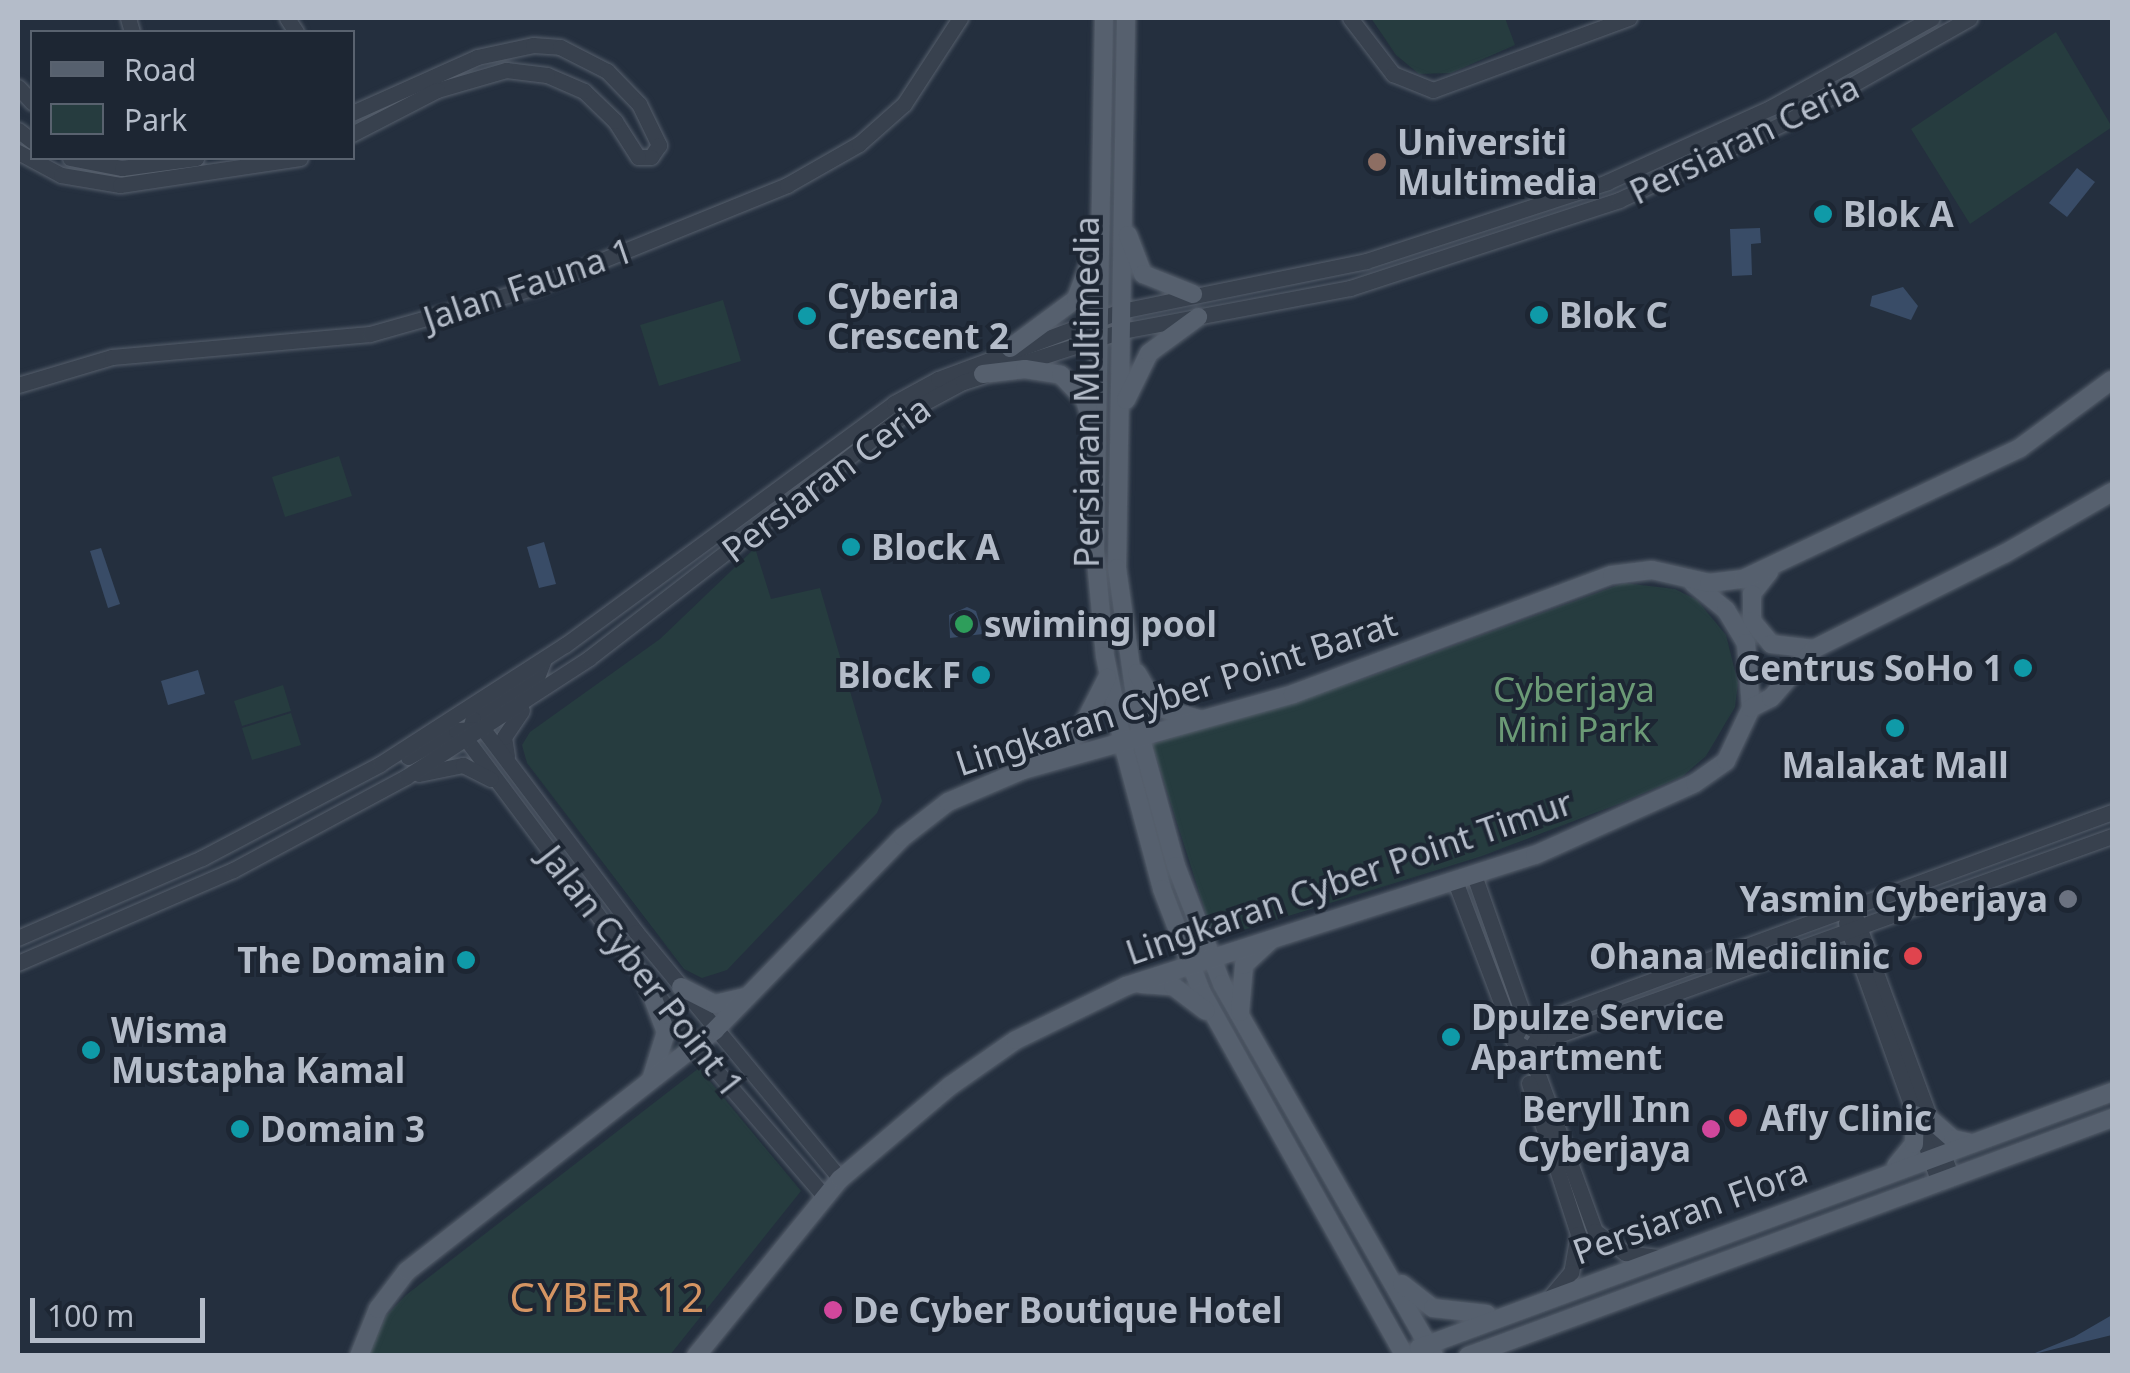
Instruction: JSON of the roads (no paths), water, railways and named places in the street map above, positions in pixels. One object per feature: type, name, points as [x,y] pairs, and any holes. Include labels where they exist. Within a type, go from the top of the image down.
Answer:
[{"type":"main road","name":"Persiaran Multimedia","points":[[1104,18],[1102,338],[1095,550],[1107,672],[1209,955],[1242,1024],[1432,1350]]},
{"type":"main road","name":"Persiaran Multimedia","points":[[1126,18],[1120,165],[1122,331],[1116,524],[1132,742],[1188,962],[1219,1027],[1405,1355]]},
{"type":"main road","points":[[1120,165],[1136,262],[1148,278],[1193,294]]},
{"type":"main road","points":[[1010,348],[1076,299],[1092,264],[1101,188]]},
{"type":"main road","points":[[1118,446],[1139,367],[1161,341],[1198,317]]},
{"type":"main road","points":[[982,374],[1025,369],[1061,375],[1084,400],[1096,442]]},
{"type":"main road","name":"Lingkaran Cyber Point Barat","points":[[360,1356],[378,1310],[408,1271],[696,1047],[903,837],[948,802],[1023,770],[1211,720],[1612,575],[1652,570],[1726,583],[1798,555],[1996,461],[2072,416],[2112,380]]},
{"type":"main road","points":[[2072,416],[2088,404],[2112,400]]},
{"type":"main road","name":"Lingkaran Cyber Point Timur","points":[[696,1356],[840,1179],[980,1064],[1126,986],[1209,955],[1535,855],[1712,774],[1741,738],[1751,708],[1771,698],[1814,649],[2004,554],[2112,492]]},
{"type":"main road","points":[[1116,524],[1143,689],[1165,712],[1211,720]]},
{"type":"main road","points":[[1798,555],[1762,578],[1750,611],[1771,644],[1814,649]]},
{"type":"main road","points":[[1684,577],[1738,627],[1754,676],[1751,708]]},
{"type":"main road","points":[[1023,770],[1079,733],[1098,704],[1107,672]]},
{"type":"main road","points":[[1242,1024],[1238,996],[1244,965],[1283,933]]},
{"type":"main road","points":[[647,983],[666,1032],[649,1085]]},
{"type":"main road","points":[[1126,986],[1174,986],[1219,1027]]},
{"type":"main road","points":[[682,987],[715,1004],[748,996]]},
{"type":"main road","name":"Persiaran Flora","points":[[1405,1355],[1432,1350],[1517,1309],[2112,1092]]},
{"type":"main road","points":[[1883,1174],[1914,1144],[1922,1117],[1946,1135],[1970,1143]]},
{"type":"main road","name":"Persiaran Flora","points":[[1468,1356],[2112,1118]]},
{"type":"main road","points":[[1371,1246],[1417,1299],[1434,1308],[1468,1316],[1517,1309]]},
{"type":"main road","points":[[1508,1356],[1538,1328]]},
{"type":"street","name":"Jalan Fauna 1","points":[[18,384],[112,357],[370,334],[536,287],[787,185],[859,144],[912,92],[960,18]]},
{"type":"street","points":[[1350,18],[1393,74],[1433,90],[1629,18]]},
{"type":"street","name":"Persiaran Ceria","points":[[18,938],[202,858],[380,764],[544,660],[894,403],[1010,348],[1121,311],[1366,261],[1606,182],[1772,107],[1932,18]]},
{"type":"street","name":"Persiaran Ceria","points":[[483,729],[535,696],[907,412],[982,374],[1122,331],[1350,288],[1619,200],[1786,122],[1970,18]]},
{"type":"street","points":[[355,112],[477,57],[533,44],[560,48],[607,71],[650,120],[658,152],[638,157],[597,100],[521,60],[533,44]]},
{"type":"street","points":[[355,133],[476,74],[547,75]]},
{"type":"street","points":[[33,160],[61,175],[120,185],[260,162]]},
{"type":"street","points":[[80,160],[122,168],[181,160]]},
{"type":"street","points":[[18,963],[233,870],[406,777],[536,677],[544,660]]},
{"type":"street","points":[[509,763],[504,736],[535,696]]},
{"type":"street","points":[[380,764],[402,760],[483,729]]},
{"type":"street","name":"Jalan Cyber Point 1","points":[[483,729],[715,1030],[840,1179]]},
{"type":"street","name":"Jalan Cyber Point 1","points":[[466,733],[696,1047],[824,1196]]},
{"type":"street","points":[[406,777],[463,766],[500,783]]},
{"type":"street","points":[[1527,1037],[1646,984],[2112,812]]},
{"type":"street","points":[[1527,1037],[1653,1002],[2112,836]]},
{"type":"street","points":[[1474,875],[1595,1231],[1625,1252],[1660,1257]]},
{"type":"street","points":[[1455,882],[1527,1037],[1578,1234],[1571,1272],[1550,1297]]},
{"type":"street","points":[[1847,910],[1946,1180]]},
{"type":"street","points":[[1750,945],[1758,963]]},
{"type":"street","points":[[1684,970],[1691,988]]},
{"type":"street","points":[[1646,984],[1653,1002]]},
{"type":"water","points":[[2077,168],[2095,182],[2067,217],[2049,203]]},
{"type":"water","points":[[1760,228],[1761,243],[1751,244],[1752,275],[1732,276],[1730,229]]},
{"type":"water","points":[[1903,287],[1918,306],[1911,320],[1870,306],[1872,296]]},
{"type":"water","points":[[544,542],[556,584],[539,588],[527,547]]},
{"type":"water","points":[[101,548],[120,604],[108,608],[90,551]]},
{"type":"water","name":"swiming pool","points":[[967,607],[976,611],[983,634],[950,638],[949,615]]},
{"type":"water","points":[[198,670],[205,694],[168,705],[161,681]]},
{"type":"water","points":[[2112,1315],[2112,1335],[2030,1355],[2074,1337]]},
{"type":"place","name":"Universiti Multimedia","points":[[1377,162]]},
{"type":"place","name":"Blok A","points":[[1823,214]]},
{"type":"place","name":"Blok C","points":[[1539,315]]},
{"type":"place","name":"Cyberia Crescent 2","points":[[807,316]]},
{"type":"place","name":"Block A","points":[[851,547]]},
{"type":"place","name":"swiming pool","points":[[964,624]]},
{"type":"place","name":"Centrus SoHo 1","points":[[2023,668]]},
{"type":"place","name":"Block F","points":[[981,675]]},
{"type":"place","name":"Malakat Mall","points":[[1895,728]]},
{"type":"place","name":"Yasmin Cyberjaya","points":[[2068,899]]},
{"type":"place","name":"Ohana Mediclinic","points":[[1913,956]]},
{"type":"place","name":"The Domain","points":[[466,960]]},
{"type":"place","name":"Dpulze Service Apartment","points":[[1451,1037]]},
{"type":"place","name":"Wisma Mustapha Kamal","points":[[91,1050]]},
{"type":"place","name":"Afly Clinic","points":[[1738,1118]]},
{"type":"place","name":"Domain 3","points":[[240,1129]]},
{"type":"place","name":"Beryll Inn Cyberjaya","points":[[1711,1129]]},
{"type":"place","name":"De Cyber Boutique Hotel","points":[[833,1310]]},
{"type":"district","name":"CYBER 12","points":[[608,1297]]},
{"type":"park label","name":"Cyberjaya Mini Park","points":[[1574,709]]}]
